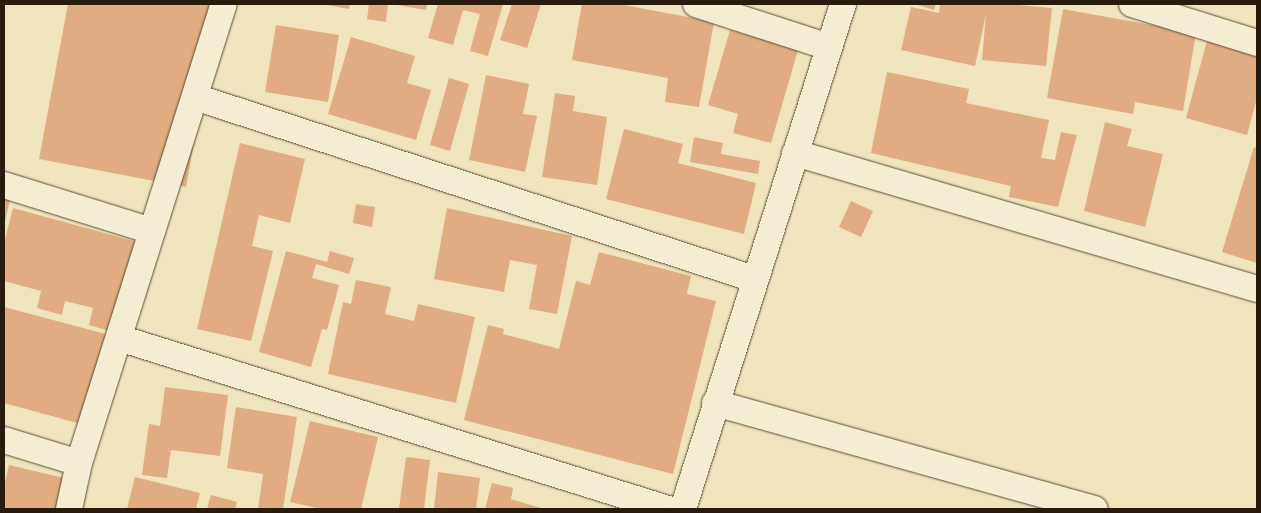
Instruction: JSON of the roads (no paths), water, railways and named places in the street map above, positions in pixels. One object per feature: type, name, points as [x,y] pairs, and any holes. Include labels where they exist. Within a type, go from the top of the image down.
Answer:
[{"type":"street","points":[[69,509],[79,462],[224,4]]},
{"type":"street","points":[[696,4],[829,47]]},
{"type":"street","points":[[683,509],[842,4]]},
{"type":"street","points":[[1132,4],[1257,43]]},
{"type":"street","points":[[195,97],[754,280]]},
{"type":"street","points":[[795,153],[1257,289]]},
{"type":"street","points":[[4,185],[152,232]]},
{"type":"street","points":[[119,338],[668,509]]},
{"type":"street","points":[[715,403],[1094,509]]},
{"type":"street","points":[[4,440],[79,462]]}]
